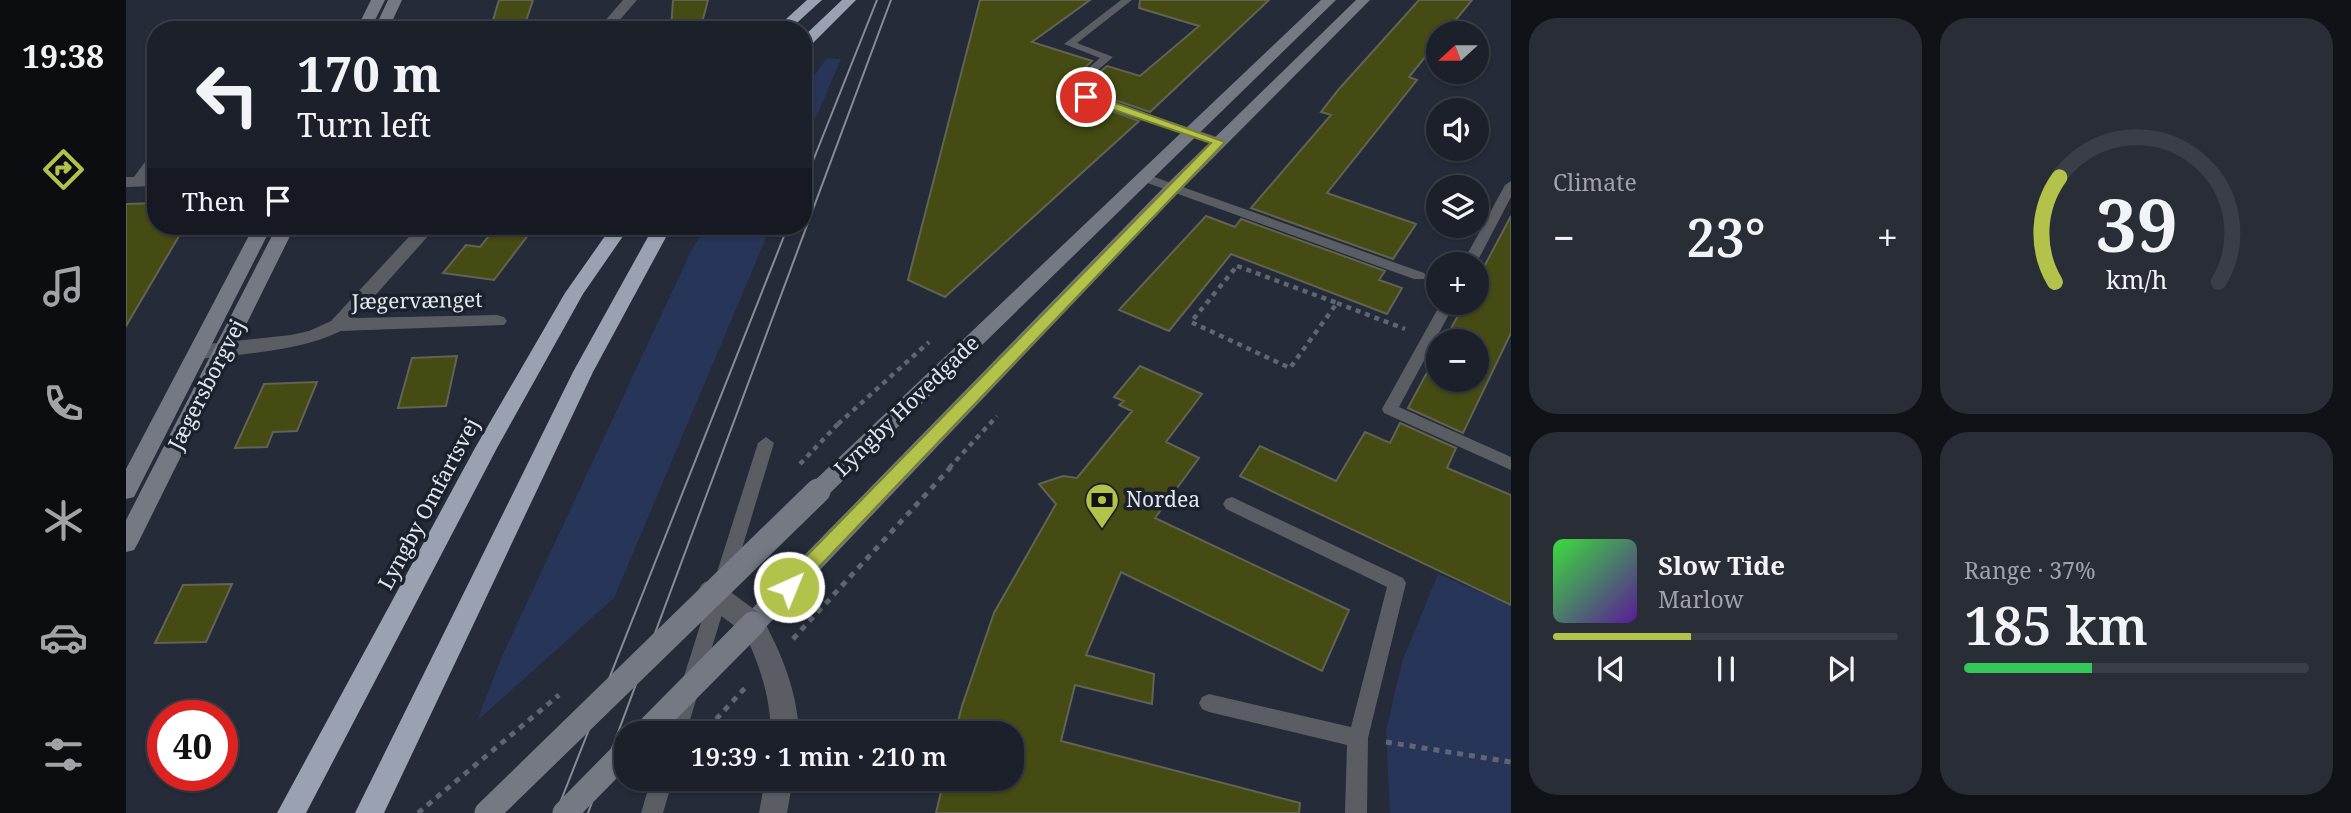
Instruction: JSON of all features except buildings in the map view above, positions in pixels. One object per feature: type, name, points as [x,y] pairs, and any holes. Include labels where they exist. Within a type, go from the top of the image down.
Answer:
[{"type":"highway","points":[[791,21],[815,0]]},
{"type":"highway","points":[[812,36],[846,2]]},
{"type":"highway","name":"Lyngby Omfartsvej","points":[[291,813],[486,448],[574,293],[615,235]]},
{"type":"highway","points":[[369,813],[583,372],[658,235]]},
{"type":"street","points":[[368,21],[378,0]]},
{"type":"street","points":[[385,21],[395,0]]},
{"type":"street","points":[[612,21],[630,0]]},
{"type":"street","name":"Lyngby Hovedgade","points":[[487,813],[711,593],[1329,0]]},
{"type":"street","name":"Lyngby Hovedgade","points":[[657,721],[1173,188],[1363,0]]},
{"type":"street","points":[[1283,45],[1310,52]]},
{"type":"street","name":"Jægersborgvej","points":[[126,491],[258,235]]},
{"type":"street","name":"Jægersborgvej","points":[[126,543],[282,235]]},
{"type":"street","points":[[199,352],[291,341],[314,336],[338,325],[420,235]]},
{"type":"street","name":"Jægervænget","points":[[338,325],[497,321]]},
{"type":"street","points":[[711,593],[753,624],[777,670],[784,721]]},
{"type":"street","points":[[565,813],[614,763]]},
{"type":"street","points":[[773,813],[777,791]]},
{"type":"lane","points":[[1127,0],[1069,44],[1108,57],[1084,76],[1086,97],[1219,142]]},
{"type":"lane","points":[[1146,178],[1419,276]]},
{"type":"lane","points":[[1475,252],[1511,185]]},
{"type":"lane","points":[[1426,344],[1390,410],[1511,464]]},
{"type":"lane","points":[[680,721],[766,443]]},
{"type":"lane","points":[[1232,504],[1397,583],[1358,738],[1356,813]]},
{"type":"lane","points":[[1209,703],[1358,738]]},
{"type":"lane","points":[[652,813],[658,791]]},
{"type":"path","points":[[1337,303],[1290,368],[1191,322],[1237,266],[1337,303],[1426,337]]},
{"type":"path","points":[[813,618],[1002,410]]},
{"type":"path","points":[[714,721],[755,678]]},
{"type":"path","points":[[1358,738],[1511,762]]},
{"type":"shaded area","points":[[827,58],[841,59],[812,127],[812,79]]},
{"type":"shaded area","points":[[702,235],[767,235],[614,598],[477,721],[502,656],[693,247]]},
{"type":"shaded area","points":[[1438,574],[1511,605],[1511,813],[1390,813],[1386,731],[1402,662]]},
{"type":"tram line","points":[[812,163],[877,0]]},
{"type":"tram line","points":[[812,212],[891,0]]},
{"type":"tram line","points":[[556,813],[784,235]]},
{"type":"tram line","points":[[588,813],[803,235]]},
{"type":"place","name":"Nordea","points":[[1102,530]]},
{"type":"route","points":[[789,587],[1219,142],[1086,97]]}]
